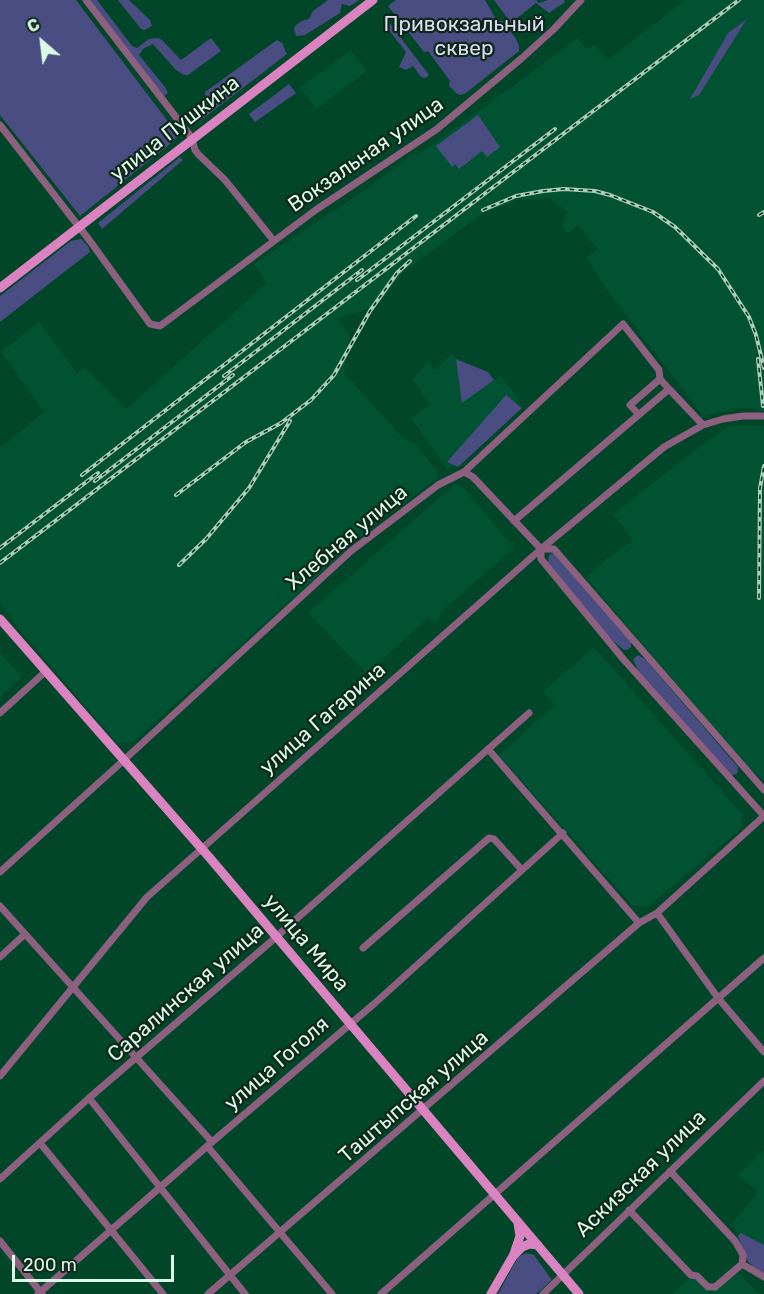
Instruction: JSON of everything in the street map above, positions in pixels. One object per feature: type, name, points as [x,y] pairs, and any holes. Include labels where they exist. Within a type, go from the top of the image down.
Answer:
[{"type":"main road","name":"улица Пушкина","points":[[0,288],[373,0]]},
{"type":"main road","name":"улица Мира","points":[[0,619],[201,848],[579,1294]]},
{"type":"main road","points":[[491,1294],[513,1256],[520,1236],[518,1221]]},
{"type":"main road","points":[[513,1256],[522,1247],[529,1244],[538,1245]]},
{"type":"street","points":[[86,0],[192,138],[195,150],[225,180],[274,241]]},
{"type":"street","name":"Вокзальная улица","points":[[79,227],[150,324],[160,326],[317,209],[436,129],[546,37],[582,0]]},
{"type":"street","points":[[0,125],[79,227]]},
{"type":"street","name":"Хлебная улица","points":[[0,872],[351,551],[438,485],[464,472],[623,324],[659,370],[660,379],[703,425]]},
{"type":"street","points":[[639,415],[630,405],[660,379]]},
{"type":"street","points":[[514,521],[669,389]]},
{"type":"street","name":"улица Гагарина","points":[[0,1076],[147,897],[541,549],[664,447],[703,425],[743,416],[764,416]]},
{"type":"street","points":[[464,472],[473,477],[541,549],[541,559],[624,660],[764,816]]},
{"type":"street","points":[[541,549],[554,549],[764,790]]},
{"type":"street","points":[[0,713],[45,672]]},
{"type":"street","name":"Саралинская улица","points":[[0,1179],[89,1098],[138,1058],[529,712]]},
{"type":"street","points":[[488,749],[639,923]]},
{"type":"street","name":"Таштыпская улица","points":[[208,1294],[425,1110],[639,923],[657,913],[764,816]]},
{"type":"street","name":"улица Гоголя","points":[[40,1293],[351,1023],[563,833]]},
{"type":"street","points":[[363,948],[489,838],[494,839],[522,870]]},
{"type":"street","points":[[0,906],[138,1058],[332,1294]]},
{"type":"street","points":[[657,913],[718,998],[764,1052]]},
{"type":"street","points":[[0,957],[24,935]]},
{"type":"street","points":[[381,1294],[764,958]]},
{"type":"street","name":"Аскизская улица","points":[[543,1294],[764,1081]]},
{"type":"street","points":[[89,1098],[245,1294]]},
{"type":"street","points":[[40,1143],[163,1294]]},
{"type":"street","points":[[629,1210],[691,1275],[697,1276],[708,1287],[715,1287],[742,1264],[743,1255],[735,1241],[670,1171]]},
{"type":"street","points":[[0,1241],[40,1293]]},
{"type":"street","points":[[742,1264],[764,1277]]},
{"type":"shaded area","points":[[685,0],[764,0],[764,411],[758,411],[757,407],[734,409],[703,416],[605,287],[587,257],[597,249],[578,225],[568,233],[562,227],[567,212],[549,198],[517,200],[482,214],[402,273],[377,306],[337,319],[350,335],[344,373],[404,439],[416,444],[437,472],[438,478],[373,526],[131,743],[117,743],[20,630],[0,603],[0,448],[44,412],[1,352],[39,322],[77,373],[85,368],[126,409],[267,283],[254,264],[365,190],[414,153],[417,156],[578,38],[586,48],[596,45],[608,60]]},
{"type":"shaded area","points":[[351,50],[367,71],[316,109],[300,88]]},
{"type":"shaded area","points":[[452,354],[480,388],[501,376],[520,401],[448,470],[411,418],[430,405],[413,380],[428,361],[435,370]]},
{"type":"shaded area","points":[[728,426],[762,426],[764,428],[764,781],[745,764],[586,578],[605,560],[633,540],[613,514]]},
{"type":"shaded area","points":[[455,484],[461,485],[514,548],[442,611],[437,622],[430,621],[429,617],[367,674],[308,613]]},
{"type":"shaded area","points":[[594,647],[742,814],[741,828],[648,907],[633,906],[499,755],[555,705],[543,692]]},
{"type":"shaded area","points":[[0,653],[22,677],[0,697]]},
{"type":"shaded area","points":[[764,1150],[764,1267],[741,1244],[732,1223],[756,1196],[757,1191],[738,1175]]},
{"type":"shaded area","points":[[738,1273],[760,1294],[672,1294],[689,1278],[695,1278],[710,1293]]},
{"type":"green space","points":[[0,0],[76,0],[179,136],[80,216],[0,115]]},
{"type":"green space","points":[[90,0],[97,0],[132,46],[137,48],[149,39],[158,38],[181,60],[211,38],[221,51],[188,75],[184,75],[175,69],[153,44],[143,49],[139,55],[165,87],[168,93],[164,96]]},
{"type":"green space","points":[[118,0],[129,0],[150,20],[152,26],[145,30],[141,29]]},
{"type":"green space","points":[[328,0],[359,0],[350,6],[342,4],[340,13],[305,35],[296,36],[294,28],[296,25],[309,19],[313,11]]},
{"type":"green space","name":"Привокзальный сквер","points":[[396,0],[485,0],[497,21],[503,21],[516,39],[519,51],[466,93],[460,95],[449,86],[450,81],[428,51],[424,52],[388,6]]},
{"type":"green space","points":[[494,0],[536,0],[539,3],[548,0],[564,0],[565,2],[549,13],[536,3],[511,23]]},
{"type":"green space","points":[[747,19],[699,95],[690,99],[728,33]]},
{"type":"green space","points":[[388,21],[429,75],[426,78],[421,77],[413,66],[406,70],[399,67],[406,52],[385,25]]},
{"type":"green space","points":[[277,40],[282,43],[287,54],[200,121],[194,123],[188,120],[188,114],[206,100],[205,92]]},
{"type":"green space","points":[[289,84],[296,93],[255,122],[249,114]]},
{"type":"green space","points":[[478,115],[500,147],[487,157],[482,151],[459,169],[455,164],[452,167],[436,146]]},
{"type":"green space","points":[[180,157],[183,160],[102,229],[98,223]]},
{"type":"green space","points":[[81,239],[90,252],[0,322],[0,296],[71,241]]},
{"type":"green space","points":[[456,359],[488,372],[494,380],[462,403]]},
{"type":"green space","points":[[506,395],[522,408],[458,467],[447,462]]},
{"type":"green space","points":[[553,553],[631,642],[631,647],[624,650],[604,633],[548,562],[549,555]]},
{"type":"green space","points":[[638,655],[645,659],[738,767],[737,774],[730,775],[639,673],[633,659]]},
{"type":"green space","points":[[741,1233],[764,1245],[764,1273],[755,1269],[745,1258],[738,1236]]},
{"type":"green space","points":[[526,1253],[534,1255],[552,1280],[536,1294],[498,1294],[518,1257]]},
{"type":"railway","points":[[0,563],[739,0]]},
{"type":"railway","points":[[357,280],[555,129]]},
{"type":"railway","points":[[483,210],[516,196],[564,189],[595,191],[653,212],[675,227],[718,269],[749,317],[764,368]]},
{"type":"railway","points":[[759,215],[764,212]]},
{"type":"railway","points":[[82,475],[416,216]]},
{"type":"railway","points":[[176,495],[246,442],[281,423],[311,400],[334,375],[370,311],[397,273],[410,261]]},
{"type":"railway","points":[[224,376],[362,270]]},
{"type":"railway","points":[[758,359],[763,406]]},
{"type":"railway","points":[[95,481],[233,375]]},
{"type":"railway","points":[[179,565],[206,539],[249,488],[290,421]]},
{"type":"railway","points":[[759,598],[760,488],[764,466]]},
{"type":"railway","points":[[0,548],[98,473]]}]
